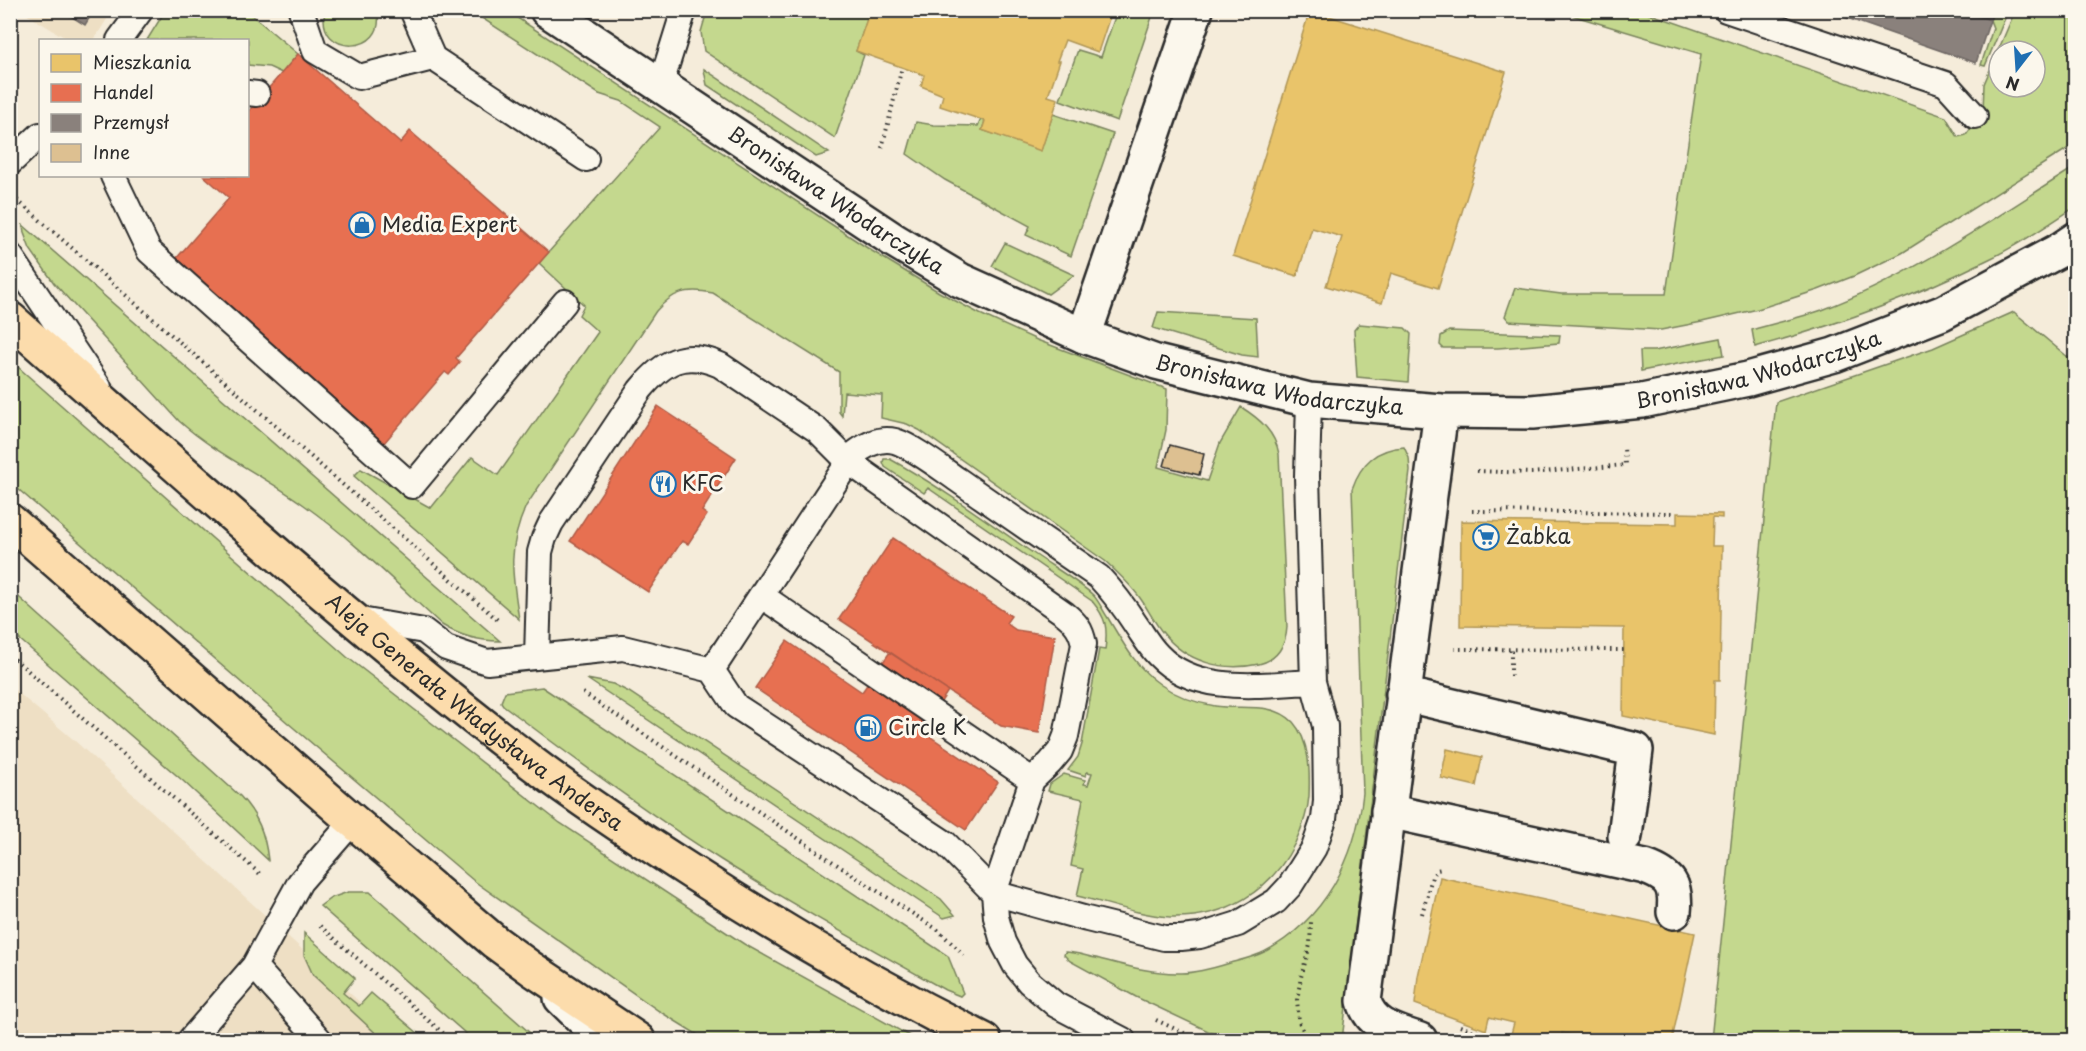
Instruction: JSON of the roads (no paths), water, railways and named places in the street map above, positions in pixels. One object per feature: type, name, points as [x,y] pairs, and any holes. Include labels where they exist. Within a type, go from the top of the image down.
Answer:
[{"type":"main road","name":"Aleja Generała Władysława Andersa","points":[[10,319],[352,619],[533,764],[659,851],[753,911],[847,967],[984,1041]]},
{"type":"main road","points":[[10,521],[352,821],[495,942],[638,1041]]},
{"type":"street","name":"Bronisława Włodarczyka","points":[[547,10],[895,241],[960,280],[1084,336],[1156,362],[1309,400],[1441,411],[1532,412],[1642,401],[1758,376],[1834,356],[1942,313],[2058,251],[2076,239]]},
{"type":"street","points":[[1084,336],[1196,10]]},
{"type":"street","points":[[1420,1041],[1378,1023],[1366,1011],[1364,1001],[1441,411]]},
{"type":"street","points":[[1403,694],[1636,750],[1625,836]]},
{"type":"street","points":[[1388,812],[1645,867],[1664,875],[1671,883],[1675,901],[1674,912]]},
{"type":"street","points":[[532,969],[604,1041]]},
{"type":"lane","points":[[120,39],[141,10]]},
{"type":"lane","points":[[301,10],[315,51],[359,77],[433,58]]},
{"type":"lane","points":[[412,10],[433,58],[586,159]]},
{"type":"lane","points":[[660,87],[684,10]]},
{"type":"lane","points":[[1726,10],[1946,84],[1975,116]]},
{"type":"lane","points":[[10,163],[39,136]]},
{"type":"lane","points":[[113,177],[149,251],[412,486],[565,302]]},
{"type":"lane","points":[[10,255],[115,411]]},
{"type":"lane","points":[[537,657],[540,552],[544,538],[551,523],[640,390],[654,373],[686,357],[707,359],[720,365],[818,429],[849,462],[1065,614],[1082,632],[1084,644],[1066,736],[1060,751],[1032,780],[994,892],[996,917],[1003,942],[1015,965],[1029,982],[1056,1005],[1123,1041]]},
{"type":"lane","points":[[352,619],[424,631],[446,648],[487,662],[623,648],[712,670],[736,706],[945,843],[994,892],[1164,938],[1181,938],[1219,931],[1257,914],[1276,901],[1303,868],[1314,848],[1324,819],[1327,788],[1325,726],[1313,682],[1307,476],[1309,400]]},
{"type":"lane","points":[[712,670],[849,462],[867,445],[875,441],[895,441],[938,466],[1099,578],[1112,591],[1159,656],[1177,669],[1216,683],[1237,685],[1313,682]]},
{"type":"lane","points":[[762,596],[1032,780]]},
{"type":"lane","points":[[190,1041],[254,966],[300,882],[352,821]]},
{"type":"lane","points":[[254,966],[320,1041]]},
{"type":"place","name":"Media Expert","points":[[362,225]]},
{"type":"place","name":"KFC","points":[[663,484]]},
{"type":"place","name":"Żabka","points":[[1486,537]]},
{"type":"place","name":"Circle K","points":[[868,728]]}]
